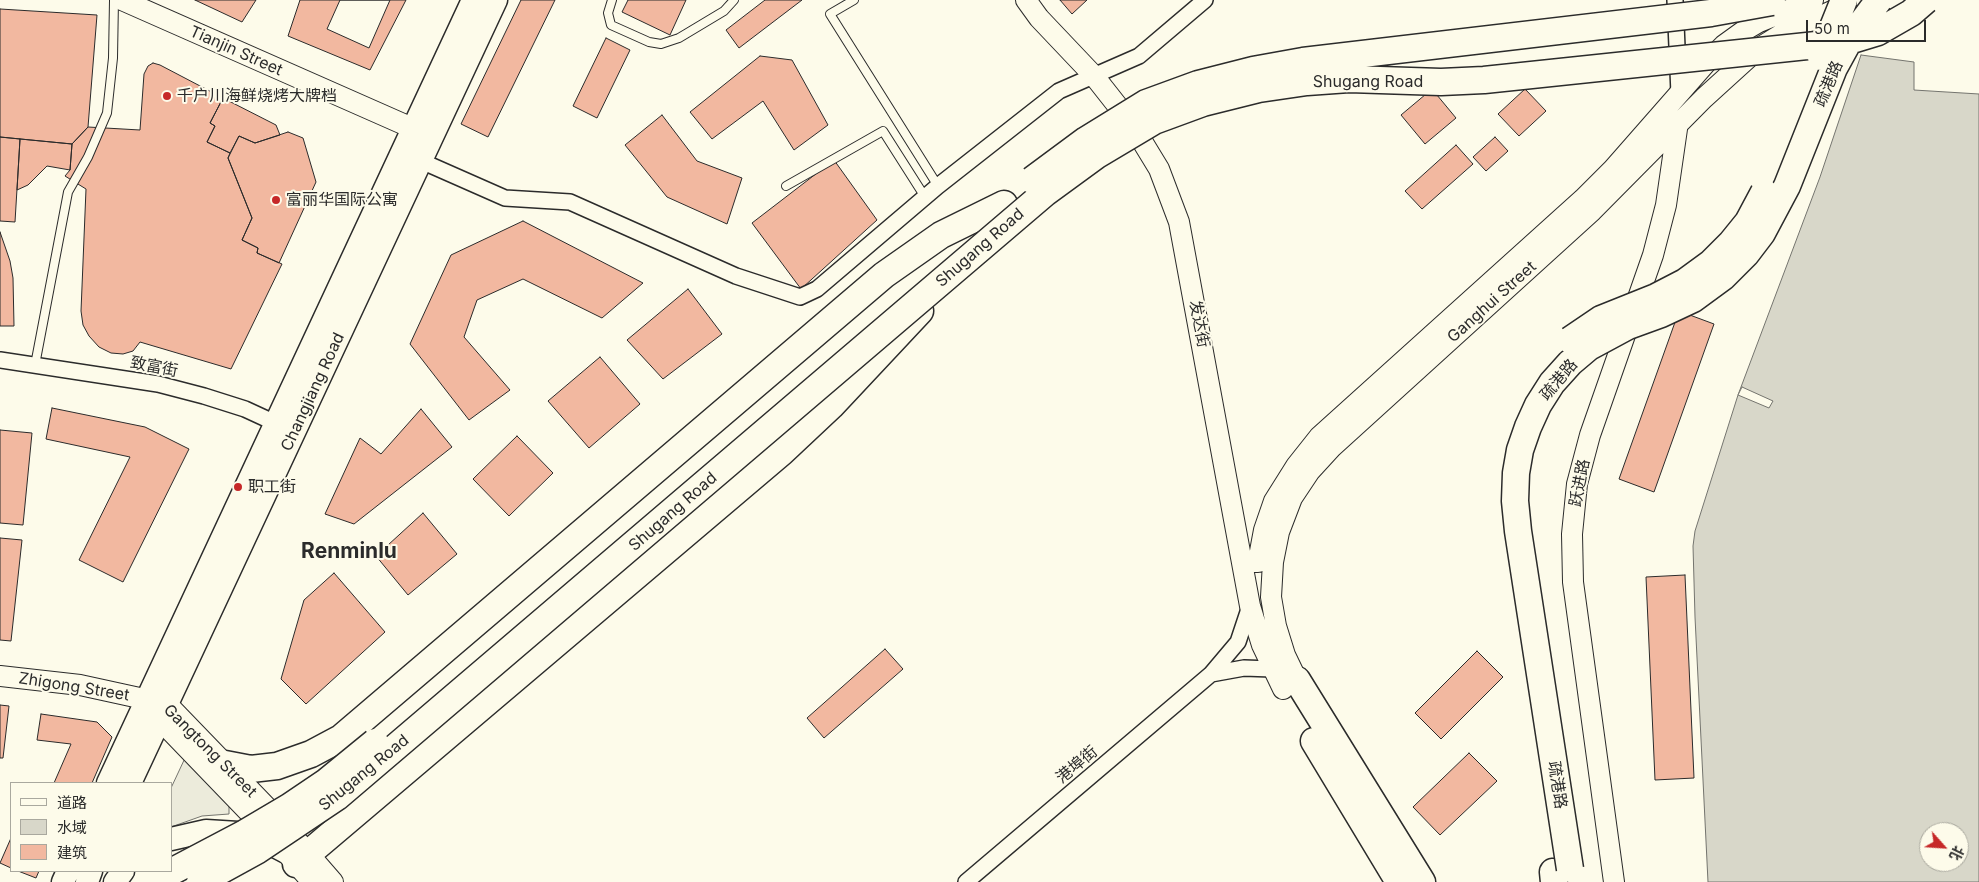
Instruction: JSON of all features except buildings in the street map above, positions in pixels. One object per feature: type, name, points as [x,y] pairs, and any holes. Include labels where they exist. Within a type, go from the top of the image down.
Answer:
[{"type":"highway","name":"Shugang Road","points":[[172,871],[245,833],[326,782],[1034,179],[1086,140],[1146,103],[1198,84],[1244,72],[1312,60],[1720,12],[1778,0]]},
{"type":"highway","points":[[1562,876],[1500,532],[1499,472],[1511,419],[1522,396],[1538,372],[1579,333],[1601,318],[1656,297],[1685,282],[1711,263],[1748,222],[1771,179],[1844,0]]},
{"type":"highway","name":"疏港路","points":[[1562,876],[1515,501],[1516,473],[1520,450],[1528,427],[1538,405],[1552,383],[1570,363],[1589,347],[1628,326],[1661,314],[1693,299],[1723,277],[1746,254],[1762,233],[1787,186],[1834,68],[1851,37],[1879,0]]},
{"type":"highway","name":"Shugang Road","points":[[200,882],[258,850],[337,797],[1045,193],[1097,154],[1154,121],[1203,103],[1259,89],[1307,82],[1349,79],[1440,82],[1484,80],[1845,42],[1878,32],[1911,12],[1926,0]]},
{"type":"highway","points":[[225,764],[251,769],[277,766],[311,754],[341,738],[884,275],[941,235],[1004,204]]},
{"type":"highway","points":[[301,863],[505,686],[782,452],[868,368],[960,266]]},
{"type":"highway","points":[[1284,679],[1399,882]]},
{"type":"highway","points":[[1284,679],[1422,882]]},
{"type":"highway","name":"Shugang Road","points":[[152,882],[171,872]]},
{"type":"main road","name":"Changjiang Road","points":[[130,782],[158,708],[423,133],[473,0]]},
{"type":"main road","name":"Changjiang Road","points":[[423,133],[496,0]]},
{"type":"main road","points":[[109,782],[158,708]]},
{"type":"main road","points":[[172,839],[206,831],[238,833],[265,841],[301,863]]},
{"type":"main road","points":[[114,882],[122,872]]},
{"type":"street","name":"Tianjin Street","points":[[122,0],[423,133]]},
{"type":"street","name":"发达街","points":[[1026,0],[1039,18],[1094,76],[1131,123],[1159,168],[1179,222],[1258,562],[1250,606],[1262,645],[1284,679]]},
{"type":"street","points":[[412,157],[505,198],[570,202],[736,276],[800,298],[817,289],[938,186],[1059,91],[1139,56],[1204,0]]},
{"type":"street","points":[[1675,0],[1679,94]]},
{"type":"street","name":"Ganghui Street","points":[[1284,679],[1286,655],[1276,626],[1271,597],[1258,562],[1264,530],[1274,501],[1296,466],[1320,437],[1583,199],[1613,169],[1706,62],[1742,32],[1759,22],[1813,0]]},
{"type":"street","name":"Ganghui Street","points":[[1258,562],[1279,532],[1292,498],[1310,471],[1326,453],[1592,211],[1677,125],[1759,48],[1793,27],[1834,10],[1849,0]]},
{"type":"street","name":"跃进路","points":[[1614,882],[1573,582],[1572,534],[1577,484],[1590,435],[1653,255],[1666,204],[1677,125],[1679,94]]},
{"type":"street","name":"致富街","points":[[0,360],[158,384],[245,409],[286,427]]},
{"type":"street","name":"港埠街","points":[[966,882],[1211,674],[1238,642],[1250,606]]},
{"type":"street","points":[[1211,674],[1244,668],[1284,679]]},
{"type":"street","name":"Zhigong Street","points":[[0,676],[80,685],[158,708]]},
{"type":"street","name":"Gangtong Street","points":[[158,708],[225,764],[301,863]]},
{"type":"street","name":"Gangtong Street","points":[[158,708],[301,863],[333,882]]},
{"type":"lane","points":[[35,365],[68,192],[88,157],[107,113],[113,58],[114,0]]},
{"type":"lane","points":[[612,0],[608,13],[611,25],[649,42],[661,44],[679,38],[724,11],[734,0]]},
{"type":"lane","points":[[854,0],[830,14],[938,186]]},
{"type":"lane","points":[[786,186],[883,131],[925,197]]},
{"type":"shaded area","points":[[186,756],[229,804],[229,814],[202,816],[172,827],[172,786]]},
{"type":"water","points":[[1861,55],[1914,62],[1914,90],[1979,94],[1979,882],[1708,882],[1693,546],[1695,531],[1738,395],[1820,177]]},
{"type":"pier","points":[[1742,387],[1773,401],[1769,408],[1738,395]]},
{"type":"place","name":"千户川海鲜烧烤大牌档","points":[[167,96]]},
{"type":"place","name":"富丽华国际公寓","points":[[276,200]]},
{"type":"place","name":"职工街","points":[[238,487]]},
{"type":"district","name":"Renminlu","points":[[349,552]]}]
